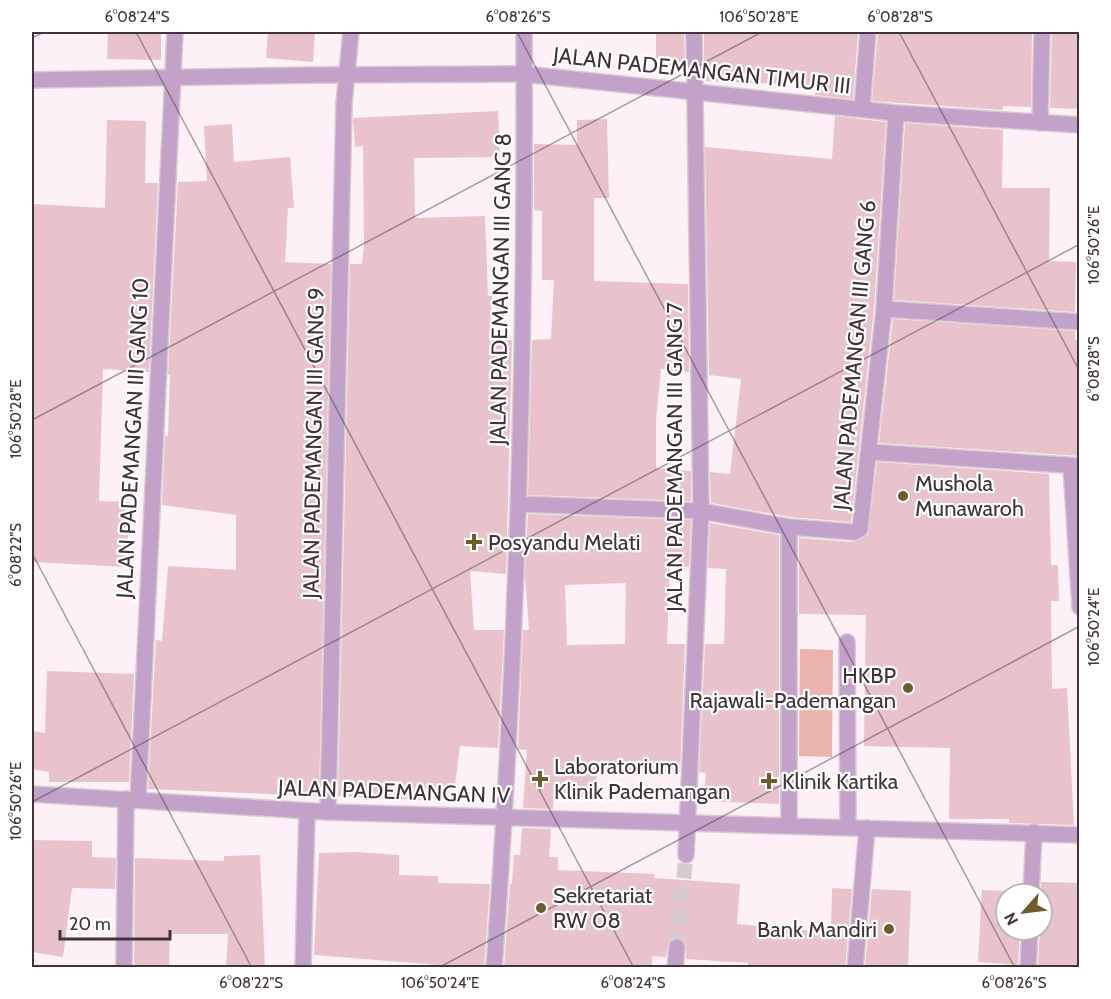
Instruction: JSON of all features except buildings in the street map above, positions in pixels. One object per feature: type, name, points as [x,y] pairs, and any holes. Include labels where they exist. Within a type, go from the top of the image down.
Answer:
[{"type":"street","name":"JALAN PADEMANGAN III GANG 10","points":[[124,968],[175,32]]},
{"type":"street","name":"JALAN PADEMANGAN III GANG 9","points":[[328,812],[344,104],[351,32]]},
{"type":"street","name":"JALAN PADEMANGAN III GANG 8","points":[[494,968],[505,817],[519,504],[524,32]]},
{"type":"street","name":"JALAN PADEMANGAN III GANG 7","points":[[686,855],[701,512],[694,32]]},
{"type":"street","points":[[862,109],[868,32]]},
{"type":"street","points":[[1040,123],[1042,32]]},
{"type":"street","name":"JALAN PADEMANGAN TIMUR III","points":[[32,80],[348,74],[524,74],[896,113],[1080,124]]},
{"type":"street","name":"JALAN PADEMANGAN III GANG 6","points":[[701,512],[789,527],[854,532],[860,529],[884,309],[896,113]]},
{"type":"street","points":[[884,309],[1080,322]]},
{"type":"street","points":[[869,452],[1075,466],[1080,607]]},
{"type":"street","points":[[519,504],[701,512]]},
{"type":"street","points":[[789,527],[789,825]]},
{"type":"street","points":[[847,642],[848,828]]},
{"type":"street","name":"JALAN PADEMANGAN IV","points":[[32,794],[328,812],[1080,835]]},
{"type":"street","points":[[303,968],[308,811]]},
{"type":"street","points":[[855,968],[867,828]]},
{"type":"street","points":[[1032,882],[1034,832]]},
{"type":"street","points":[[1028,968],[1029,942]]},
{"type":"street","points":[[675,968],[677,946]]},
{"type":"shaded area","points":[[800,649],[833,650],[832,757],[799,756]]},
{"type":"tunnel","points":[[677,947],[686,855]]},
{"type":"place","name":"Mushola Munawaroh","points":[[903,496]]},
{"type":"place","name":"Posyandu Melati","points":[[474,542]]},
{"type":"place","name":"HKBP Rajawali-Pademangan","points":[[908,688]]},
{"type":"place","name":"Laboratorium Klinik Pademangan","points":[[540,779]]},
{"type":"place","name":"Klinik Kartika","points":[[769,781]]},
{"type":"place","name":"Sekretariat RW 08","points":[[541,908]]},
{"type":"place","name":"Bank Mandiri","points":[[889,929]]}]
